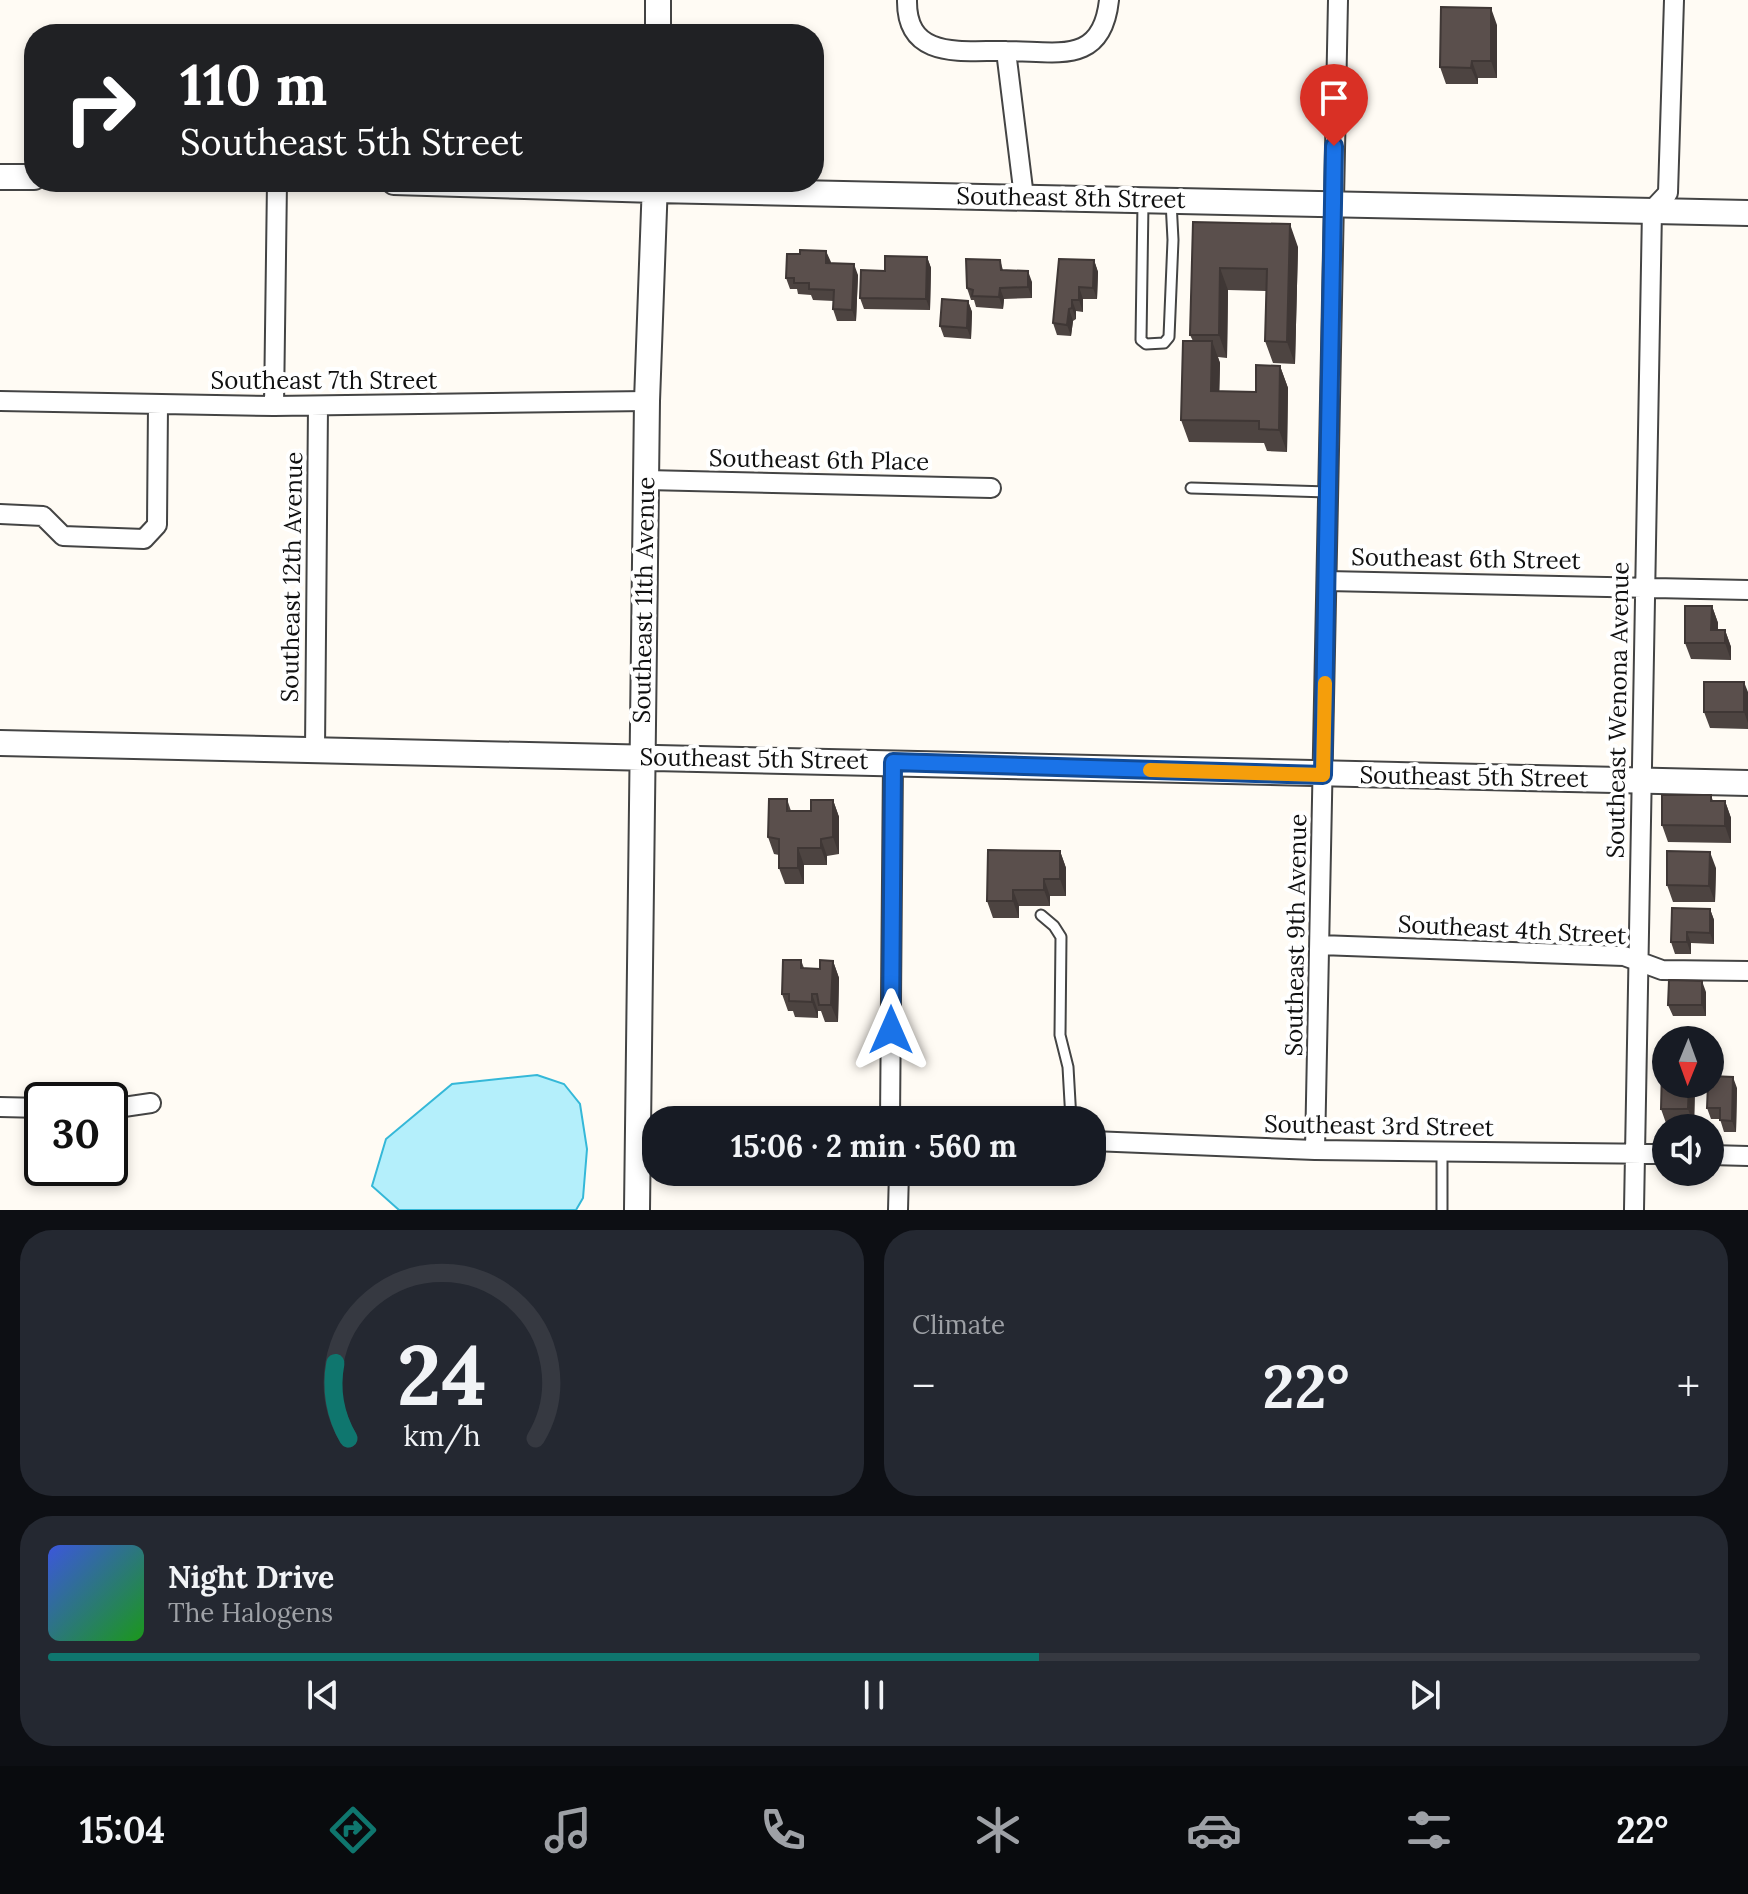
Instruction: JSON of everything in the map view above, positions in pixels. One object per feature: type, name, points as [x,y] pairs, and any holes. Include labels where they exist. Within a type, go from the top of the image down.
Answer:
[{"type":"street","points":[[658,0],[658,24]]},
{"type":"street","points":[[907,0],[911,27],[922,41],[940,49],[1076,52],[1092,43],[1104,26],[1109,0]]},
{"type":"street","name":"Southeast 9th Avenue","points":[[1315,1150],[1338,0]]},
{"type":"street","points":[[1652,210],[1668,193],[1674,0]]},
{"type":"street","points":[[1006,51],[1024,197]]},
{"type":"street","points":[[0,177],[24,177]]},
{"type":"street","name":"Southeast 8th Street","points":[[824,191],[1748,213]]},
{"type":"street","points":[[274,406],[277,192]]},
{"type":"street","name":"Southeast 11th Avenue","points":[[648,1106],[642,757],[647,401],[655,192]]},
{"type":"street","name":"Southeast Wenona Avenue","points":[[1634,1210],[1652,210]]},
{"type":"street","name":"Southeast 7th Street","points":[[0,401],[318,406],[647,401]]},
{"type":"street","points":[[0,514],[43,516],[63,536],[144,539],[157,525],[158,405]]},
{"type":"street","name":"Southeast 12th Avenue","points":[[315,749],[318,406]]},
{"type":"street","name":"Southeast 6th Place","points":[[646,480],[991,488]]},
{"type":"street","name":"Southeast 6th Street","points":[[1327,581],[1748,590]]},
{"type":"street","name":"Southeast 5th Street","points":[[0,743],[1748,783]]},
{"type":"street","points":[[890,1106],[893,762]]},
{"type":"street","name":"Southeast 4th Street","points":[[1320,945],[1624,956],[1662,970],[1748,971]]},
{"type":"street","points":[[128,1106],[151,1103]]},
{"type":"street","points":[[0,1107],[24,1108]]},
{"type":"street","name":"Southeast 3rd Street","points":[[1106,1142],[1315,1150],[1652,1154]]},
{"type":"street","points":[[1724,1155],[1748,1156]]},
{"type":"street","name":"Southeast 11th Avenue","points":[[637,1210],[642,1173]]},
{"type":"street","points":[[898,1210],[899,1186]]},
{"type":"lane","points":[[1143,200],[1141,340],[1146,344],[1164,343],[1169,337],[1173,240],[1170,201]]},
{"type":"lane","points":[[1191,488],[1328,492]]},
{"type":"lane","points":[[1041,915],[1061,937],[1058,999],[1070,1106]]},
{"type":"lane","points":[[1442,1152],[1442,1210]]},
{"type":"water","points":[[537,1075],[564,1084],[580,1104],[587,1149],[583,1198],[576,1210],[399,1210],[372,1186],[386,1139],[452,1084]]},
{"type":"building","points":[[1441,7],[1491,8],[1491,61],[1472,61],[1471,68],[1440,67]]},
{"type":"building","points":[[1193,222],[1290,224],[1287,342],[1265,341],[1267,269],[1220,268],[1219,335],[1190,335]]},
{"type":"building","points":[[800,250],[826,251],[826,263],[854,264],[852,310],[833,309],[834,290],[809,289],[809,283],[794,283],[794,278],[786,278],[787,254],[800,254]]},
{"type":"building","points":[[885,256],[927,257],[926,299],[860,298],[861,270],[885,271]]},
{"type":"building","points":[[966,259],[1000,260],[1001,270],[1028,271],[1028,287],[1000,288],[999,297],[972,296],[973,290],[967,288]]},
{"type":"building","points":[[1059,259],[1094,260],[1093,288],[1079,287],[1079,300],[1072,300],[1067,325],[1053,323]]},
{"type":"building","points":[[942,299],[968,301],[967,328],[940,326]]},
{"type":"building","points":[[1183,341],[1212,341],[1211,391],[1256,392],[1256,365],[1280,366],[1279,430],[1259,429],[1259,421],[1181,420]]},
{"type":"building","points":[[1685,606],[1712,606],[1711,630],[1725,630],[1725,643],[1685,643]]},
{"type":"building","points":[[1704,682],[1744,682],[1744,712],[1704,712]]},
{"type":"building","points":[[1662,795],[1711,795],[1711,801],[1725,801],[1725,826],[1662,825]]},
{"type":"building","points":[[769,799],[787,799],[787,811],[811,811],[811,800],[833,800],[833,837],[821,839],[821,848],[798,848],[798,868],[779,868],[779,839],[768,837]]},
{"type":"building","points":[[988,850],[1060,851],[1060,879],[1044,879],[1044,890],[1013,890],[1013,901],[987,901]]},
{"type":"building","points":[[1667,851],[1710,852],[1709,886],[1667,885]]},
{"type":"building","points":[[1672,908],[1710,909],[1710,933],[1687,932],[1687,942],[1671,942]]},
{"type":"building","points":[[783,960],[801,960],[801,968],[820,969],[820,960],[833,961],[831,1005],[819,1005],[817,994],[812,994],[812,1002],[789,1001],[789,994],[782,994]]},
{"type":"building","points":[[1669,980],[1702,981],[1702,1005],[1668,1005]]},
{"type":"building","points":[[1724,1077],[1733,1077],[1732,1121],[1724,1120],[1720,1108],[1707,1108],[1707,1098],[1724,1098]]},
{"type":"building","points":[[1661,1098],[1688,1098],[1688,1109],[1661,1109]]},
{"type":"slow traffic","points":[[1150,770],[1323,775],[1325,683]]},
{"type":"route","points":[[891,1030],[893,762],[1323,775],[1334,146]]}]
